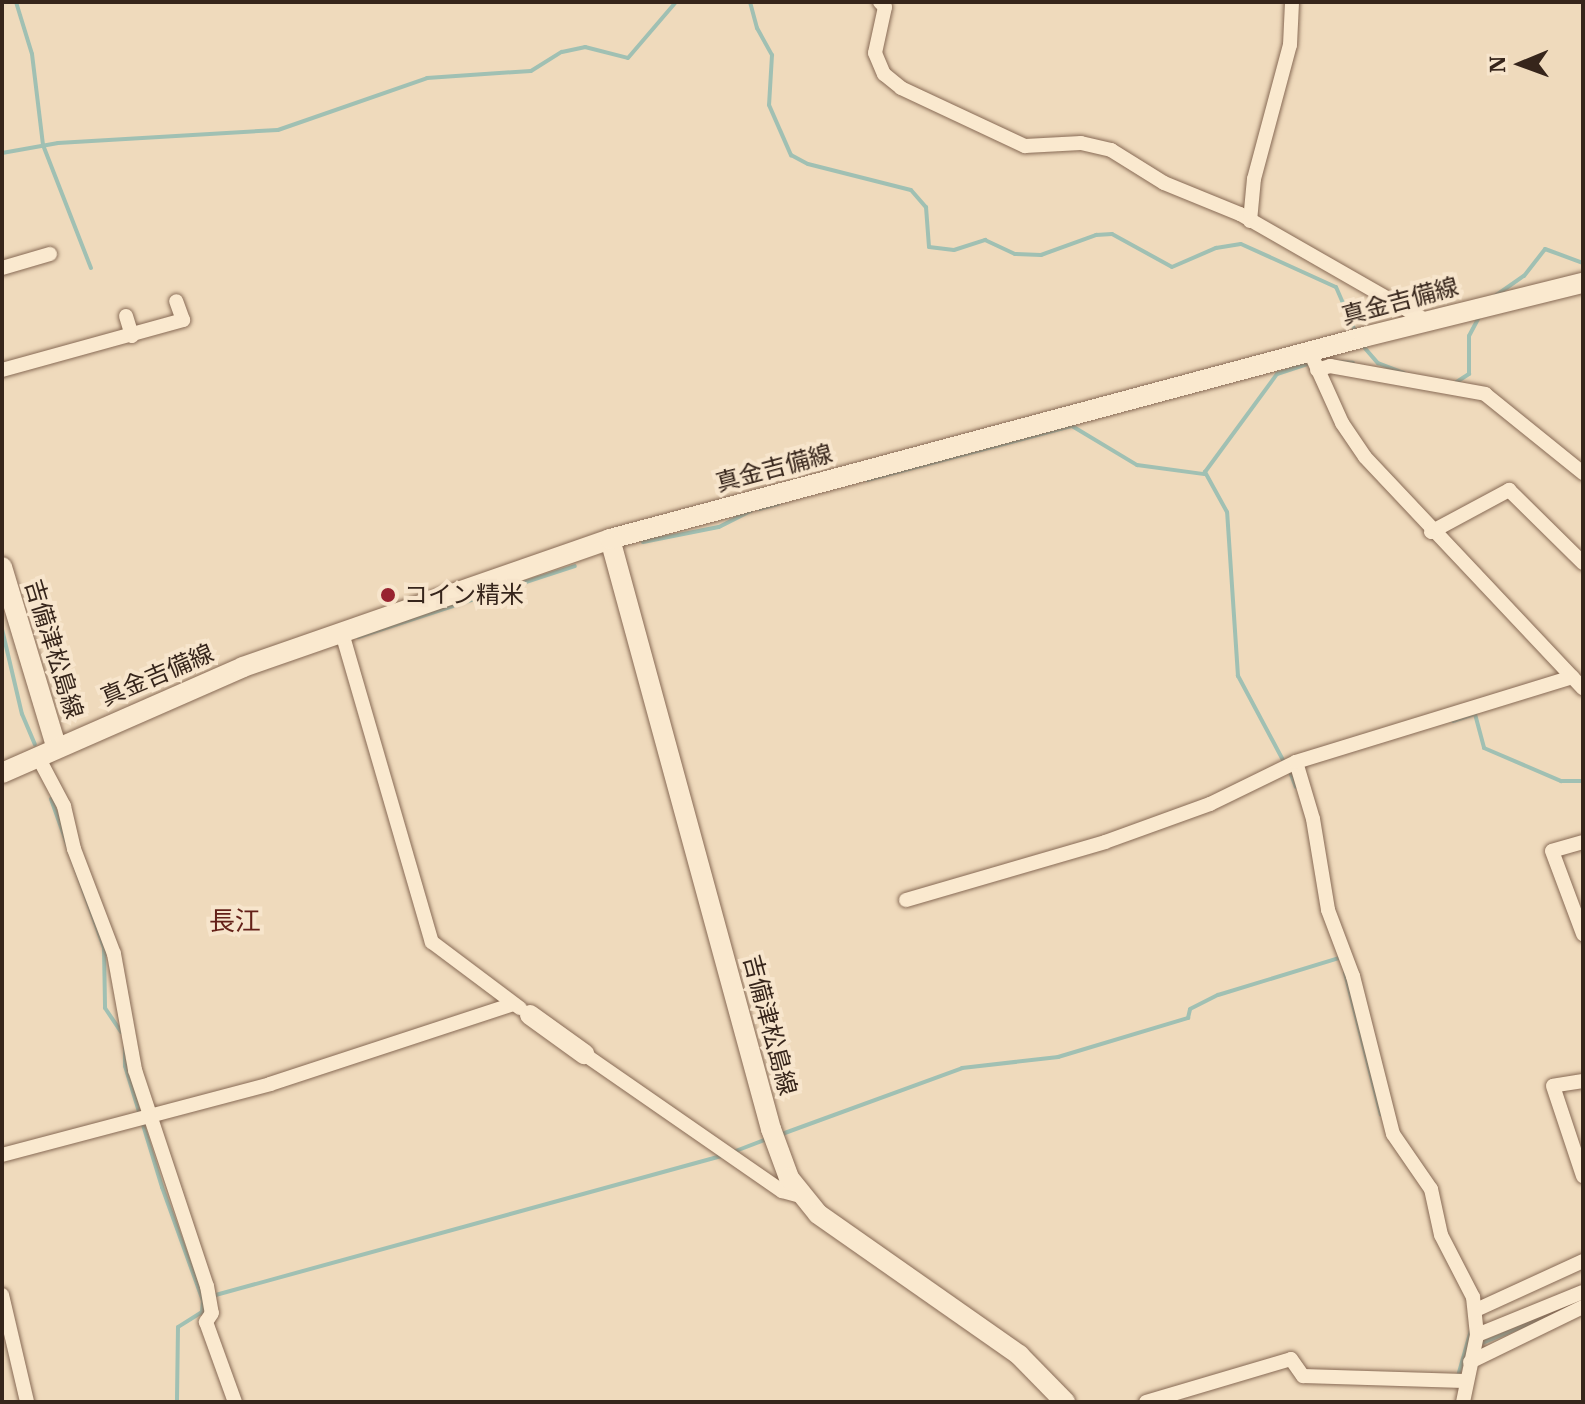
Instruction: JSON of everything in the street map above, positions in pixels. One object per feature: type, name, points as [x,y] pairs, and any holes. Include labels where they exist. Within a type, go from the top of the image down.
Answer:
[{"type":"main road","name":"真金吉備線","points":[[2,773],[158,701],[610,539],[1314,362],[1358,338],[1583,283]]},
{"type":"main road","name":"吉備津松島線","points":[[610,539],[781,1161],[801,1196],[846,1236],[1019,1355],[1065,1402]]},
{"type":"main road","name":"吉備津松島線","points":[[2,567],[47,751]]},
{"type":"main road","points":[[522,1010],[584,1054]]},
{"type":"street","points":[[880,2],[885,7],[875,53],[884,74],[901,88],[1025,146],[1103,146],[1164,183],[1250,221],[1427,321]]},
{"type":"street","points":[[1250,221],[1254,179],[1290,45],[1292,2]]},
{"type":"street","points":[[2,268],[50,254]]},
{"type":"street","points":[[2,370],[98,340],[132,336],[183,320],[176,301]]},
{"type":"street","points":[[126,316],[132,336]]},
{"type":"street","points":[[1314,362],[1485,394],[1583,473]]},
{"type":"street","points":[[1314,362],[1350,437],[1431,532],[1583,688]]},
{"type":"street","points":[[1431,532],[1509,490],[1583,563]]},
{"type":"street","points":[[342,633],[432,942],[522,1010]]},
{"type":"street","points":[[906,900],[1131,833],[1210,804],[1293,766],[1572,677]]},
{"type":"street","points":[[47,751],[82,875],[114,954],[118,996],[151,1116],[207,1286],[212,1313],[206,1322],[235,1402]]},
{"type":"street","points":[[1293,766],[1323,865],[1328,910],[1353,976],[1393,1134],[1431,1189],[1441,1235],[1476,1310],[1474,1346],[1460,1380],[1463,1402]]},
{"type":"street","points":[[1583,842],[1552,851],[1583,934]]},
{"type":"street","points":[[2,1155],[151,1116],[522,1010]]},
{"type":"street","points":[[584,1054],[782,1191],[801,1196]]},
{"type":"street","points":[[1583,1081],[1553,1086],[1583,1176]]},
{"type":"street","points":[[1476,1310],[1583,1261]]},
{"type":"street","points":[[1474,1346],[1583,1292]]},
{"type":"street","points":[[2,1295],[27,1402]]},
{"type":"street","points":[[1474,1346],[1583,1307]]},
{"type":"street","points":[[1146,1402],[1291,1359],[1303,1376],[1460,1380]]},
{"type":"waterway","points":[[16,2],[32,54],[43,145],[91,268]]},
{"type":"waterway","points":[[2,153],[58,143],[278,130],[427,78],[531,71],[562,52],[585,47],[628,58],[676,2]]},
{"type":"waterway","points":[[750,2],[757,28],[772,55],[769,105],[791,155],[808,164],[911,190],[926,207],[929,247],[954,250],[985,240],[1015,254],[1041,255],[1096,235],[1112,234],[1172,267],[1216,248],[1241,244],[1336,287],[1355,331]]},
{"type":"waterway","points":[[1495,296],[1524,276],[1545,249],[1583,263]]},
{"type":"waterway","points":[[1455,383],[1469,374],[1469,336],[1480,315]]},
{"type":"waterway","points":[[1363,346],[1378,363],[1404,373]]},
{"type":"waterway","points":[[1319,361],[1353,363]]},
{"type":"waterway","points":[[1284,762],[1238,676],[1227,512],[1205,472],[1277,374],[1310,363]]},
{"type":"waterway","points":[[867,480],[1072,426],[1137,465],[1204,474]]},
{"type":"waterway","points":[[759,509],[778,504]]},
{"type":"waterway","points":[[643,542],[719,527],[751,511]]},
{"type":"waterway","points":[[358,637],[575,566]]},
{"type":"waterway","points":[[2,629],[22,714],[35,744]]},
{"type":"waterway","points":[[1453,721],[1475,714],[1484,748],[1561,781],[1583,781]]},
{"type":"waterway","points":[[1289,769],[1296,787]]},
{"type":"waterway","points":[[51,799],[104,948],[105,1008],[121,1032]]},
{"type":"waterway","points":[[782,1134],[962,1068],[1058,1057],[1188,1018],[1190,1009],[1218,995],[1339,958]]},
{"type":"waterway","points":[[1345,973],[1381,1115]]},
{"type":"waterway","points":[[125,1048],[125,1066],[162,1187],[203,1301],[202,1312],[178,1327],[177,1402]]},
{"type":"waterway","points":[[733,1152],[765,1140]]},
{"type":"waterway","points":[[212,1296],[725,1155]]},
{"type":"waterway","points":[[1480,1344],[1564,1309]]},
{"type":"waterway","points":[[1458,1376],[1471,1330]]},
{"type":"place","name":"コイン精米","points":[[388,595]]},
{"type":"district","name":"長江","points":[[235,921]]}]
